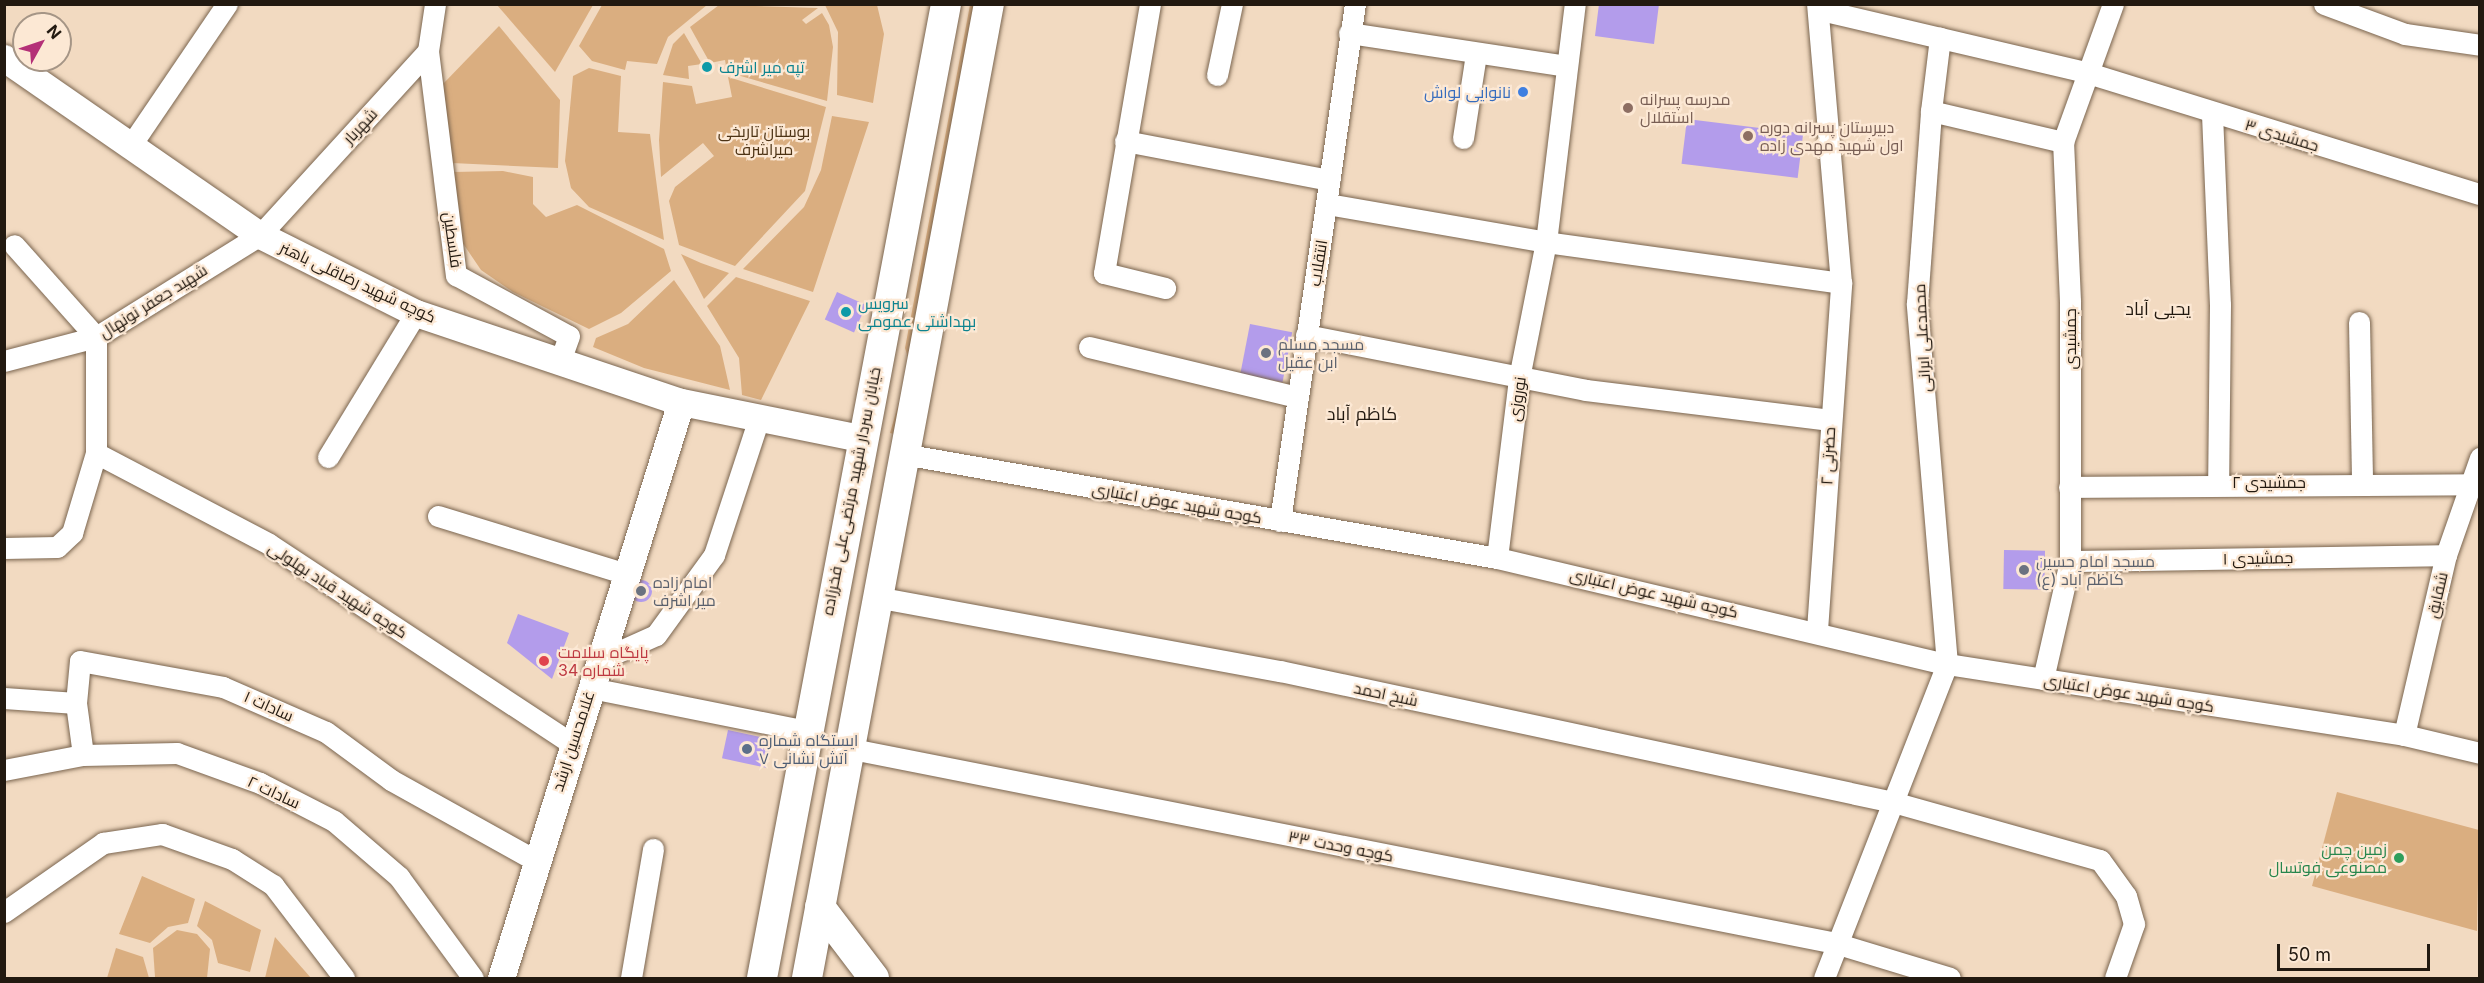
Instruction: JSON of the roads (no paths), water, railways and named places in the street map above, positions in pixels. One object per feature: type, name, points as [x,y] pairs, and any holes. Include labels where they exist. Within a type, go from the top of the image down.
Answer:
[{"type":"main road","name":"خیابان سردار شهید مرتضی‌علی فخرزاده","points":[[762,978],[860,438],[946,4]]},
{"type":"main road","points":[[807,978],[847,748],[989,4]]},
{"type":"main road","points":[[820,907],[874,978]]},
{"type":"street","points":[[131,145],[226,4]]},
{"type":"street","points":[[428,51],[435,4]]},
{"type":"street","points":[[1150,4],[1104,273],[1165,288]]},
{"type":"street","points":[[1217,75],[1232,4]]},
{"type":"street","name":"انتقلاب","points":[[1280,522],[1355,4]]},
{"type":"street","name":"نوروزی","points":[[1497,558],[1519,378],[1546,243],[1575,4]]},
{"type":"street","name":"جمشیدی","points":[[2043,680],[2070,561],[2070,301],[2063,142],[2085,72],[2113,4]]},
{"type":"street","points":[[2324,4],[2405,34],[2480,45]]},
{"type":"street","name":"جمشیدی ۳","points":[[1819,8],[2085,72],[2212,114],[2480,194]]},
{"type":"street","name":"حضرتی ۲","points":[[1817,630],[1841,283],[1819,8]]},
{"type":"street","points":[[1349,33],[1566,66]]},
{"type":"street","name":"محمدعلی ایرانی","points":[[1940,38],[1931,111],[1917,303],[1947,664]]},
{"type":"street","name":"شهریار","points":[[260,235],[428,51]]},
{"type":"street","name":"فلسطین","points":[[428,51],[456,275],[569,336],[560,361]]},
{"type":"street","points":[[1463,138],[1476,54]]},
{"type":"street","name":"کوچه شهید رضاقلی باهنر","points":[[4,58],[260,235],[416,313],[681,402],[860,438]]},
{"type":"street","points":[[1931,111],[2063,142]]},
{"type":"street","points":[[2212,114],[2220,305],[2218,482]]},
{"type":"street","points":[[1125,141],[1329,180]]},
{"type":"street","points":[[1327,204],[1546,243],[1841,283]]},
{"type":"street","name":"شهید جعفر نونهال","points":[[4,361],[96,337],[260,235]]},
{"type":"street","points":[[4,548],[57,547],[72,533],[96,453],[96,337],[14,244]]},
{"type":"street","points":[[328,457],[416,313]]},
{"type":"street","points":[[2359,322],[2362,481]]},
{"type":"street","points":[[1306,335],[1519,378],[1830,420]]},
{"type":"street","points":[[1089,347],[1298,397]]},
{"type":"street","name":"غلامحسین ارشد","points":[[501,978],[571,743],[600,660],[681,402]]},
{"type":"street","points":[[600,660],[656,635],[714,555],[759,418]]},
{"type":"street","name":"کوچه شهید قباد بهلولی","points":[[96,453],[269,544],[571,743]]},
{"type":"street","name":"کوچه شهید عوض اعتباری","points":[[903,454],[1280,522],[1497,558],[1817,630],[1947,664],[2404,735],[2480,753]]},
{"type":"street","name":"شقایق","points":[[2404,735],[2446,555],[2480,458]]},
{"type":"street","name":"جمشیدی ۲","points":[[2069,487],[2218,482],[2362,481],[2469,484]]},
{"type":"street","points":[[438,516],[627,574]]},
{"type":"street","name":"جمشیدی ۱","points":[[2070,561],[2446,555]]},
{"type":"street","name":"شیخ احمد","points":[[876,597],[1280,671],[1893,802],[2100,860],[2126,896],[2134,924],[2115,978]]},
{"type":"street","name":"سادات ۱","points":[[76,703],[80,661],[223,687],[326,732],[391,780],[535,860]]},
{"type":"street","points":[[1824,978],[1835,943],[1947,664]]},
{"type":"street","points":[[591,687],[807,731]]},
{"type":"street","points":[[4,698],[76,703],[84,755]]},
{"type":"street","name":"کوچه وحدت ۳۳","points":[[847,748],[1835,943],[1950,978]]},
{"type":"street","name":"سادات ۲","points":[[4,770],[84,755],[177,753],[260,783],[334,821],[399,877],[473,978]]},
{"type":"street","points":[[4,912],[103,843],[162,834],[232,859],[273,885],[344,978]]},
{"type":"street","points":[[631,978],[653,849]]},
{"type":"place","name":"تپه میر اشرف","points":[[707,67]]},
{"type":"place","name":"نانوایی لواش","points":[[1523,92]]},
{"type":"place","name":"مدرسه پسرانه استقلال","points":[[1628,108]]},
{"type":"place","name":"دبیرستان پسرانه دوره اول شهید مهدی زاده","points":[[1748,136]]},
{"type":"place","name":"سرویس بهداشتی عمومی","points":[[846,312]]},
{"type":"place","name":"مسجد مسلم ابن عقیل","points":[[1266,353]]},
{"type":"place","name":"مسجد امام حسین (ع) کاظم آباد","points":[[2024,570]]},
{"type":"place","name":"امام زاده میر اشرف","points":[[641,591]]},
{"type":"place","name":"پایگاه سلامت شماره 34","points":[[544,661]]},
{"type":"place","name":"ایستگاه شماره ۷ آتش نشانی","points":[[747,749]]},
{"type":"place","name":"زمین چمن مصنوعی فوتسال","points":[[2399,858]]},
{"type":"district","name":"یحیی آباد","points":[[2158,309]]},
{"type":"district","name":"کاظم آباد","points":[[1362,414]]},
{"type":"park label","name":"بوستان تاریخی میراشرف","points":[[764,140]]}]
